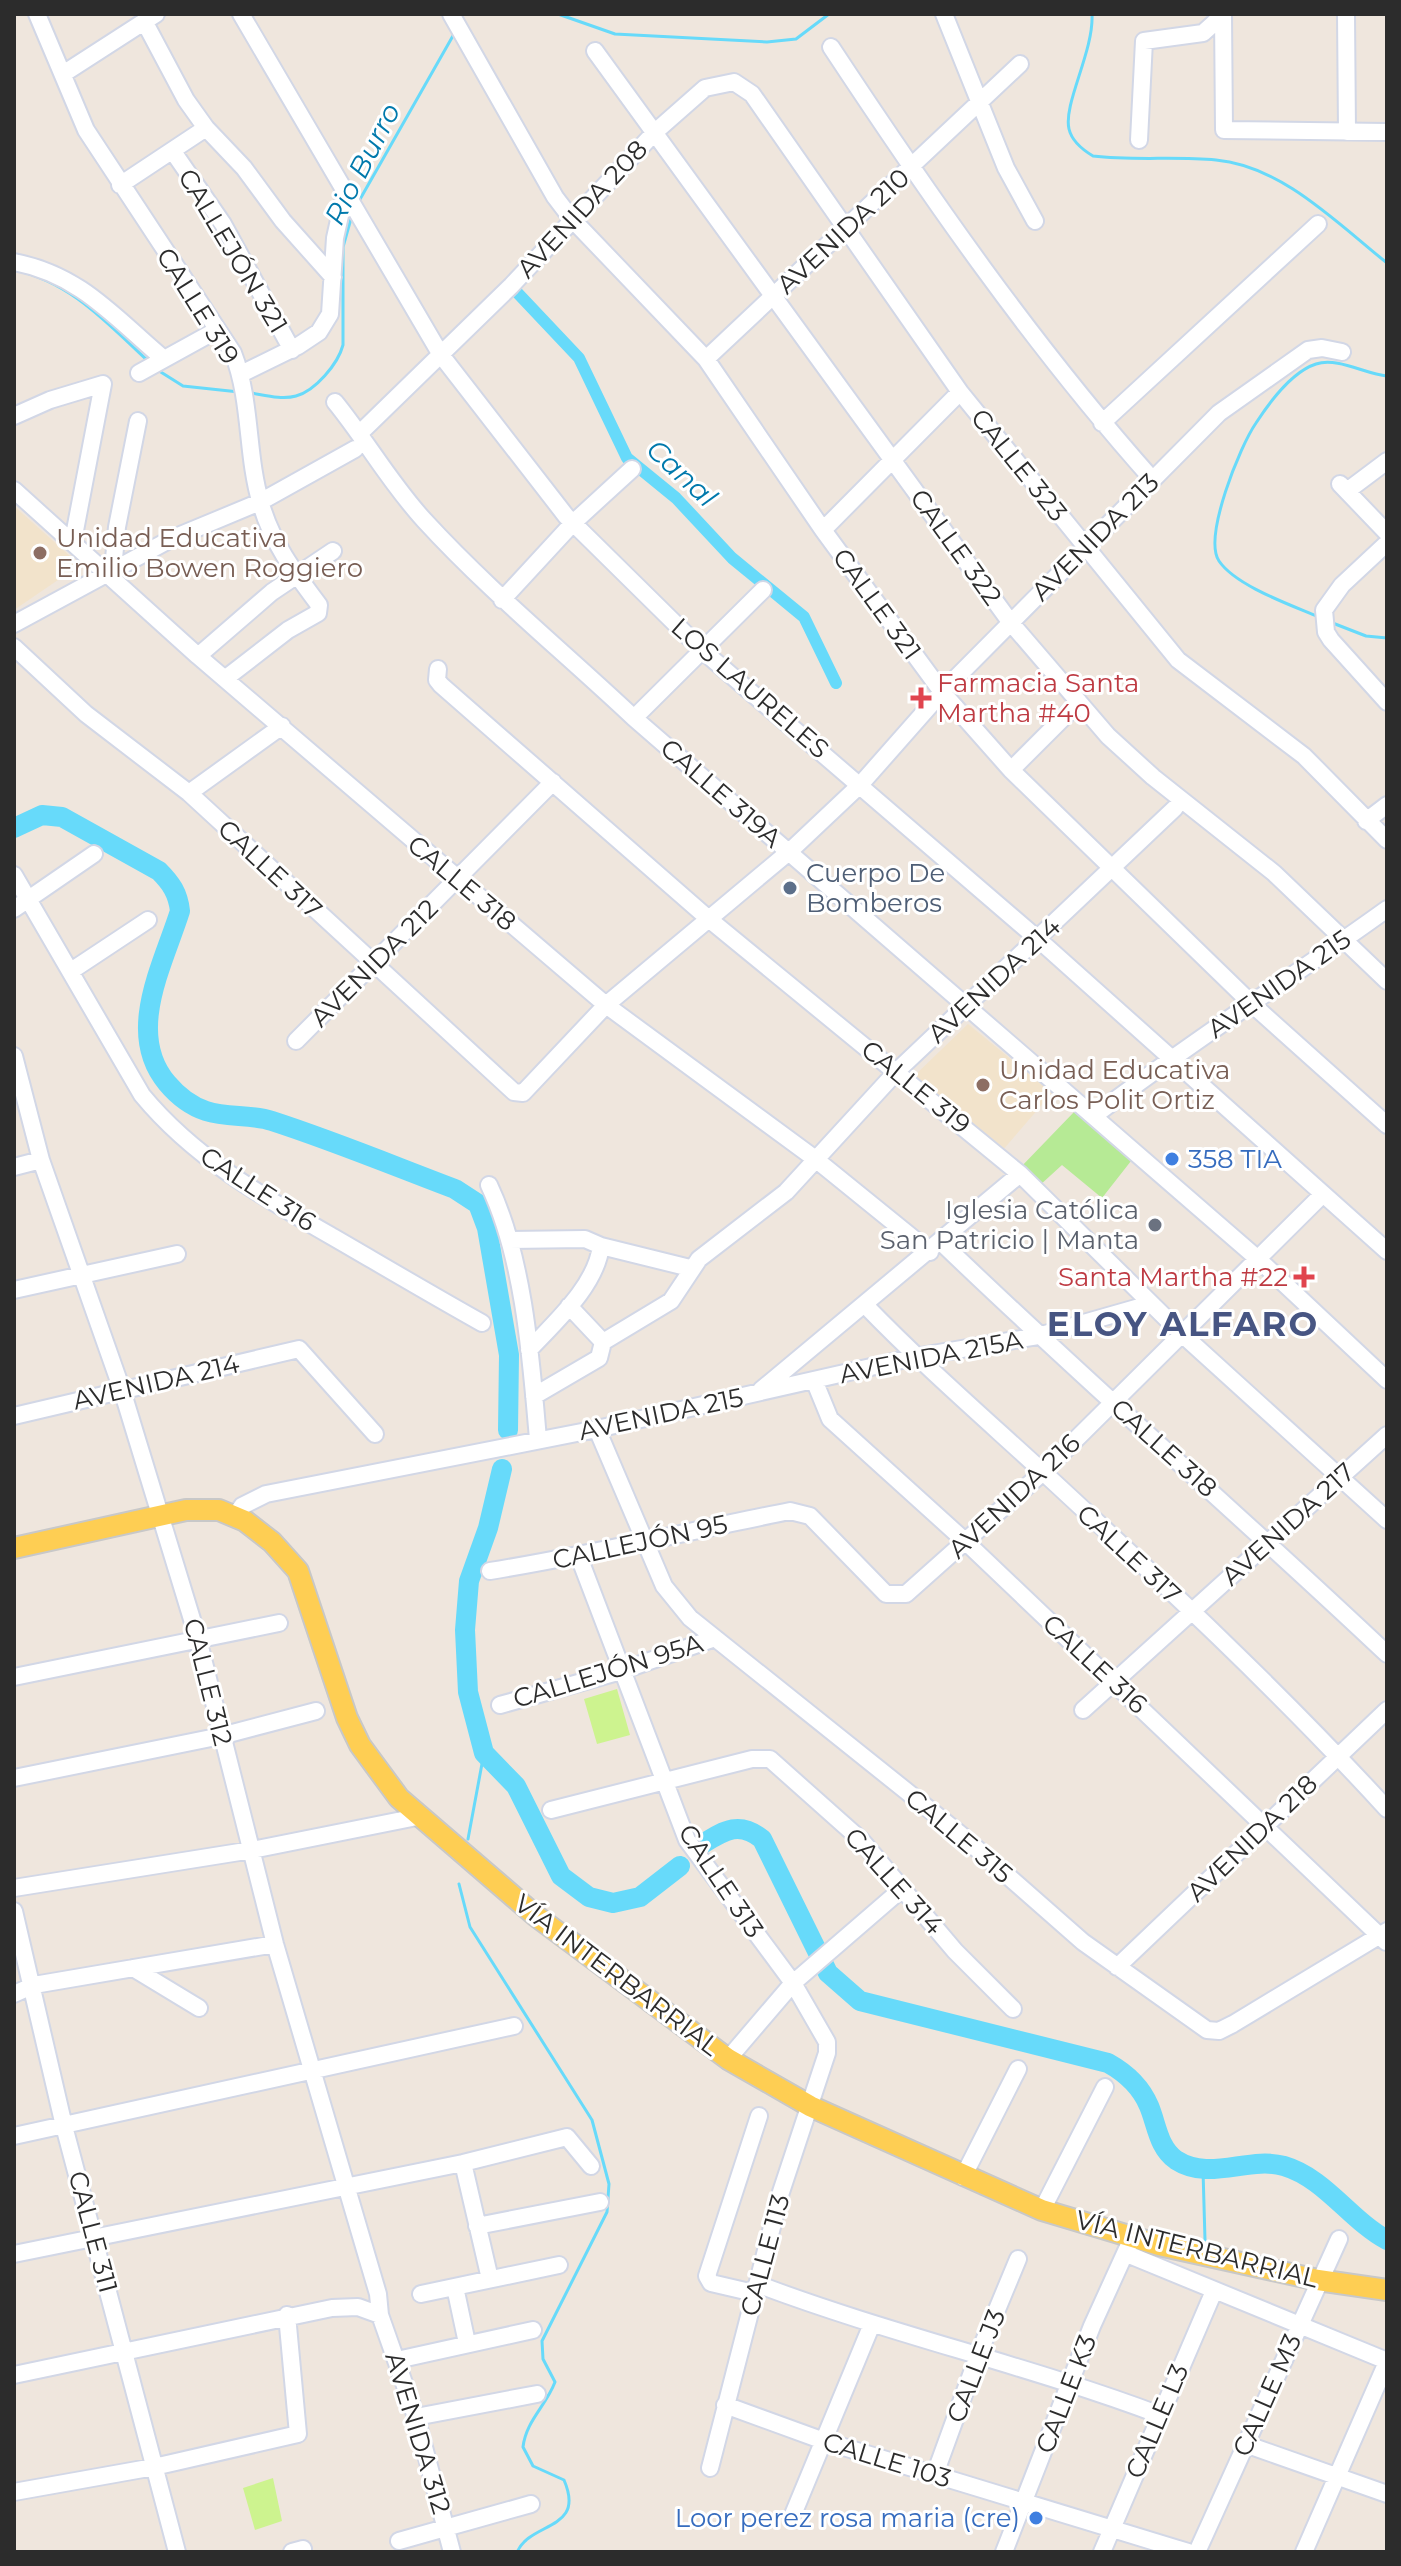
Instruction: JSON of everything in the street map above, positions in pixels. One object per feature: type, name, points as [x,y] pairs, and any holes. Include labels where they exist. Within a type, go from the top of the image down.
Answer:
[{"type":"main road","name":"VÍA INTERBARRIAL","points":[[14,1548],[162,1514],[204,1508],[235,1516],[272,1542],[298,1571],[347,1718],[381,1776],[417,1817],[548,1926],[728,2059],[810,2106],[963,2177],[1129,2246],[1387,2290]]},
{"type":"street","name":"CALLE 319","points":[[37,14],[86,130],[217,330],[243,378],[260,502],[273,539],[320,609],[226,678]]},
{"type":"street","name":"LOS LAURELES","points":[[241,14],[441,355],[573,523],[703,651],[1039,940],[1387,1251]]},
{"type":"street","name":"CALLE 321","points":[[451,14],[538,170],[571,218],[706,359],[823,530],[942,692],[1011,770],[1111,870],[1253,1005],[1387,1125]]},
{"type":"street","points":[[944,14],[1006,168],[1035,221]]},
{"type":"street","points":[[1223,14],[1224,130],[1387,132]]},
{"type":"street","points":[[1139,140],[1144,41],[1203,33],[1223,14]]},
{"type":"street","points":[[1346,14],[1347,132]]},
{"type":"street","points":[[63,74],[150,17],[186,100],[206,128],[244,168],[283,221],[333,277]]},
{"type":"street","points":[[831,47],[911,168],[1041,349],[1152,479]]},
{"type":"street","name":"CALLE 322","points":[[595,51],[1011,623],[1135,762],[1274,873],[1387,981]]},
{"type":"street","name":"AVENIDA 210","points":[[706,359],[1020,64]]},
{"type":"street","name":"AVENIDA 208","points":[[358,441],[511,286],[571,218],[655,132],[705,88],[734,82]]},
{"type":"street","name":"CALLE 323","points":[[734,82],[752,94],[960,392],[1178,660],[1304,756],[1387,840]]},
{"type":"street","points":[[120,185],[174,153],[206,128]]},
{"type":"street","name":"CALLEJÓN 321","points":[[174,153],[223,224],[292,350]]},
{"type":"street","points":[[243,378],[319,332],[330,314],[335,238],[348,197]]},
{"type":"street","points":[[1102,423],[1318,224]]},
{"type":"street","points":[[14,262],[65,277],[89,293],[161,360]]},
{"type":"street","points":[[139,373],[217,330]]},
{"type":"street","name":"AVENIDA 213","points":[[523,1093],[606,1005],[790,851],[860,785],[942,692],[1219,413],[1308,350],[1322,348],[1342,352]]},
{"type":"street","points":[[14,416],[50,400],[103,384],[73,541]]},
{"type":"street","points":[[823,530],[960,392]]},
{"type":"street","name":"CALLE 319A","points":[[335,402],[358,441],[388,478],[423,519],[502,600],[546,635],[634,718],[1258,1259],[1387,1380]]},
{"type":"street","points":[[110,570],[138,421]]},
{"type":"street","points":[[14,624],[171,539],[260,502],[358,441]]},
{"type":"street","points":[[1387,461],[1344,487],[1387,533]]},
{"type":"street","points":[[502,600],[573,523],[632,469]]},
{"type":"street","name":"CALLE 318","points":[[14,490],[110,570],[198,656],[606,1005],[936,1247],[1269,1542],[1387,1654]]},
{"type":"street","points":[[1387,543],[1342,585],[1324,610],[1326,632],[1387,702]]},
{"type":"street","points":[[198,656],[272,592],[333,551]]},
{"type":"street","points":[[634,718],[763,590]]},
{"type":"street","name":"CALLE 317","points":[[14,647],[86,714],[189,793],[514,1092],[523,1093]]},
{"type":"street","name":"CALLE 319","points":[[438,669],[441,685],[710,920],[1020,1174],[1150,1304],[1387,1520]]},
{"type":"street","points":[[1011,770],[1079,702]]},
{"type":"street","points":[[189,793],[282,726]]},
{"type":"street","name":"AVENIDA 212","points":[[296,1041],[553,782]]},
{"type":"street","points":[[1366,821],[1387,805]]},
{"type":"street","name":"AVENIDA 214","points":[[534,1396],[599,1358],[603,1342],[671,1301],[680,1292],[690,1268],[786,1192],[897,1071],[1039,940],[1175,808]]},
{"type":"street","points":[[14,909],[94,854]]},
{"type":"street","name":"CALLE 316","points":[[14,875],[142,1095],[208,1160],[246,1187],[482,1323]]},
{"type":"street","name":"AVENIDA 215","points":[[1094,1116],[1169,1059],[1253,1005],[1387,909]]},
{"type":"street","points":[[71,971],[148,920]]},
{"type":"street","name":"CALLE 312","points":[[14,1056],[41,1160],[162,1514],[198,1639],[275,1944],[315,2071],[378,2294],[380,2315]]},
{"type":"street","points":[[14,1167],[41,1160]]},
{"type":"street","name":"AVENIDA 215","points":[[235,1516],[242,1506],[266,1494],[757,1394],[1020,1174]]},
{"type":"street","points":[[489,1185],[504,1217],[509,1240],[529,1350],[538,1439]]},
{"type":"street","name":"AVENIDA 216","points":[[906,1594],[1043,1472],[1323,1194]]},
{"type":"street","points":[[509,1240],[593,1242],[690,1268]]},
{"type":"street","points":[[529,1350],[569,1306],[599,1258],[593,1242]]},
{"type":"street","points":[[14,1290],[177,1254]]},
{"type":"street","name":"AVENIDA 215A","points":[[757,1394],[915,1357],[1038,1336],[1150,1304]]},
{"type":"street","name":"CALLE 317","points":[[865,1305],[915,1357],[1191,1612],[1338,1755],[1387,1809]]},
{"type":"street","points":[[569,1306],[603,1342]]},
{"type":"street","name":"AVENIDA 214","points":[[14,1416],[299,1349],[375,1434]]},
{"type":"street","name":"CALLE 316","points":[[814,1380],[830,1419],[966,1542],[1384,1937]]},
{"type":"street","name":"CALLE 315","points":[[597,1429],[643,1540],[671,1596],[715,1638],[960,1834],[1083,1942],[1207,2030],[1219,2031],[1233,2024],[1384,1937]]},
{"type":"street","name":"AVENIDA 217","points":[[1083,1710],[1387,1435]]},
{"type":"street","name":"CALLEJÓN 95","points":[[490,1571],[579,1557],[643,1540],[790,1511],[810,1516],[886,1594],[906,1594]]},
{"type":"street","name":"CALLE 313","points":[[579,1557],[687,1840],[793,1983],[827,2042],[810,2106]]},
{"type":"street","points":[[14,1677],[279,1623]]},
{"type":"street","name":"CALLEJÓN 95A","points":[[500,1705],[621,1671],[715,1638]]},
{"type":"street","name":"AVENIDA 218","points":[[1117,1967],[1387,1710]]},
{"type":"street","points":[[14,1778],[221,1736],[316,1711]]},
{"type":"street","name":"CALLE 314","points":[[663,1781],[752,1759],[770,1759],[861,1840],[955,1951],[1013,2009]]},
{"type":"street","points":[[551,1810],[663,1781]]},
{"type":"street","points":[[14,1888],[252,1850],[417,1817]]},
{"type":"street","points":[[728,2059],[793,1983],[903,1888]]},
{"type":"street","name":"CALLE 311","points":[[14,1911],[34,1985],[64,2126],[177,2552]]},
{"type":"street","points":[[14,1994],[34,1985],[275,1944]]},
{"type":"street","points":[[133,1968],[199,2008]]},
{"type":"street","points":[[14,2136],[514,2026]]},
{"type":"street","points":[[963,2177],[1018,2069]]},
{"type":"street","points":[[1042,2210],[1105,2087]]},
{"type":"street","name":"CALLE 113","points":[[710,2468],[781,2192],[810,2106]]},
{"type":"street","points":[[759,2116],[707,2276],[711,2283],[756,2289],[979,2353],[1070,2381],[1160,2415]]},
{"type":"street","points":[[14,2254],[346,2184],[463,2163],[567,2137],[591,2166]]},
{"type":"street","points":[[463,2163],[490,2279]]},
{"type":"street","points":[[477,2226],[600,2202]]},
{"type":"street","name":"CALLE M3","points":[[1197,2552],[1339,2239]]},
{"type":"street","points":[[1129,2246],[1214,2291],[1387,2361],[1304,2552]]},
{"type":"street","name":"CALLE K3","points":[[1004,2552],[1070,2381],[1129,2246]]},
{"type":"street","name":"CALLE J3","points":[[935,2474],[979,2353],[1018,2259]]},
{"type":"street","points":[[421,2294],[559,2265]]},
{"type":"street","points":[[455,2287],[467,2343]]},
{"type":"street","name":"CALLE L3","points":[[1102,2552],[1214,2291]]},
{"type":"street","points":[[14,2375],[287,2315],[358,2307],[380,2315]]},
{"type":"street","points":[[14,2492],[154,2467],[298,2434],[287,2315]]},
{"type":"street","name":"AVENIDA 312","points":[[380,2315],[416,2417],[452,2552]]},
{"type":"street","points":[[792,2517],[872,2324]]},
{"type":"street","points":[[397,2360],[533,2330]]},
{"type":"street","points":[[416,2417],[537,2394]]},
{"type":"street","name":"CALLE 103","points":[[725,2405],[824,2441],[1188,2552]]},
{"type":"street","points":[[1245,2444],[1387,2494]]},
{"type":"street","points":[[399,2541],[531,2504]]},
{"type":"shaded area","name":"Unidad Educativa Emilio Bowen Roggiero","points":[[14,506],[80,565],[14,610]]},
{"type":"shaded area","name":"Unidad Educativa Carlos Polit Ortiz","points":[[968,1024],[1052,1093],[1002,1151],[913,1077]]},
{"type":"green space","points":[[1074,1112],[1131,1161],[1102,1198],[1062,1165],[1039,1186],[1019,1169]]},
{"type":"green space","points":[[617,1689],[630,1735],[597,1744],[584,1699]]},
{"type":"green space","points":[[273,2478],[282,2521],[255,2530],[243,2488]]},
{"type":"waterway","name":"Rio Burro","points":[[558,14],[615,34],[767,42],[796,39],[829,14]]},
{"type":"waterway","name":"Rio Burro","points":[[1092,14],[1088,44],[1068,118],[1070,134],[1082,148],[1093,156],[1216,160],[1264,173],[1308,199],[1387,263]]},
{"type":"waterway","name":"Rio Burro","points":[[359,201],[454,34]]},
{"type":"waterway","name":"Rio Burro","points":[[251,393],[296,396],[318,383],[336,360],[343,345],[343,247],[352,215]]},
{"type":"waterway","points":[[14,270],[53,284],[70,294],[103,319],[148,361]]},
{"type":"waterway","name":"Canal","points":[[511,286],[579,358],[627,458],[676,498],[732,558],[804,617],[836,683]]},
{"type":"waterway","name":"Rio Burro","points":[[1319,617],[1265,594],[1227,570],[1219,561],[1215,549],[1219,513],[1249,435],[1289,381],[1307,368],[1324,362],[1387,376]]},
{"type":"waterway","points":[[156,369],[183,386],[239,392]]},
{"type":"waterway","name":"Rio Burro","points":[[1330,622],[1366,636],[1387,638]]},
{"type":"waterway","points":[[14,828],[42,815],[62,817],[159,871],[173,889],[180,911],[157,976],[148,1021],[149,1043],[155,1063],[167,1083],[180,1096],[206,1111],[264,1119],[318,1137],[455,1189],[478,1204],[487,1228],[509,1355],[508,1430]]},
{"type":"waterway","points":[[502,1469],[488,1528],[469,1581],[465,1630],[468,1692],[484,1753],[516,1786],[561,1876],[589,1897],[613,1903],[640,1897],[680,1866]]},
{"type":"waterway","points":[[468,1839],[484,1753]]},
{"type":"waterway","points":[[704,1843],[733,1829],[747,1830],[762,1839],[828,1973],[860,2001],[1108,2063],[1127,2076],[1142,2093],[1162,2142],[1176,2160],[1202,2169],[1257,2164],[1284,2166],[1325,2189],[1361,2222],[1387,2240]]},
{"type":"waterway","points":[[459,1884],[470,1927],[592,2120],[609,2184],[607,2212],[542,2341],[543,2359],[555,2382],[528,2429],[523,2447],[533,2466],[564,2480],[569,2496],[568,2508],[554,2524],[524,2542],[517,2552]]},
{"type":"waterway","points":[[1203,2170],[1205,2240]]},
{"type":"place","name":"Unidad Educativa Emilio Bowen Roggiero","points":[[40,553]]},
{"type":"place","name":"Farmacia Santa Martha #40","points":[[921,698]]},
{"type":"place","name":"Cuerpo De Bomberos","points":[[790,888]]},
{"type":"place","name":"Unidad Educativa Carlos Polit Ortiz","points":[[983,1085]]},
{"type":"place","name":"358 TIA","points":[[1172,1159]]},
{"type":"place","name":"Iglesia Católica San Patricio | Manta","points":[[1155,1225]]},
{"type":"place","name":"Santa Martha #22","points":[[1304,1277]]},
{"type":"place","name":"Loor perez rosa maria (cre)","points":[[1036,2518]]},
{"type":"district","name":"ELOY ALFARO","points":[[1183,1324]]}]
